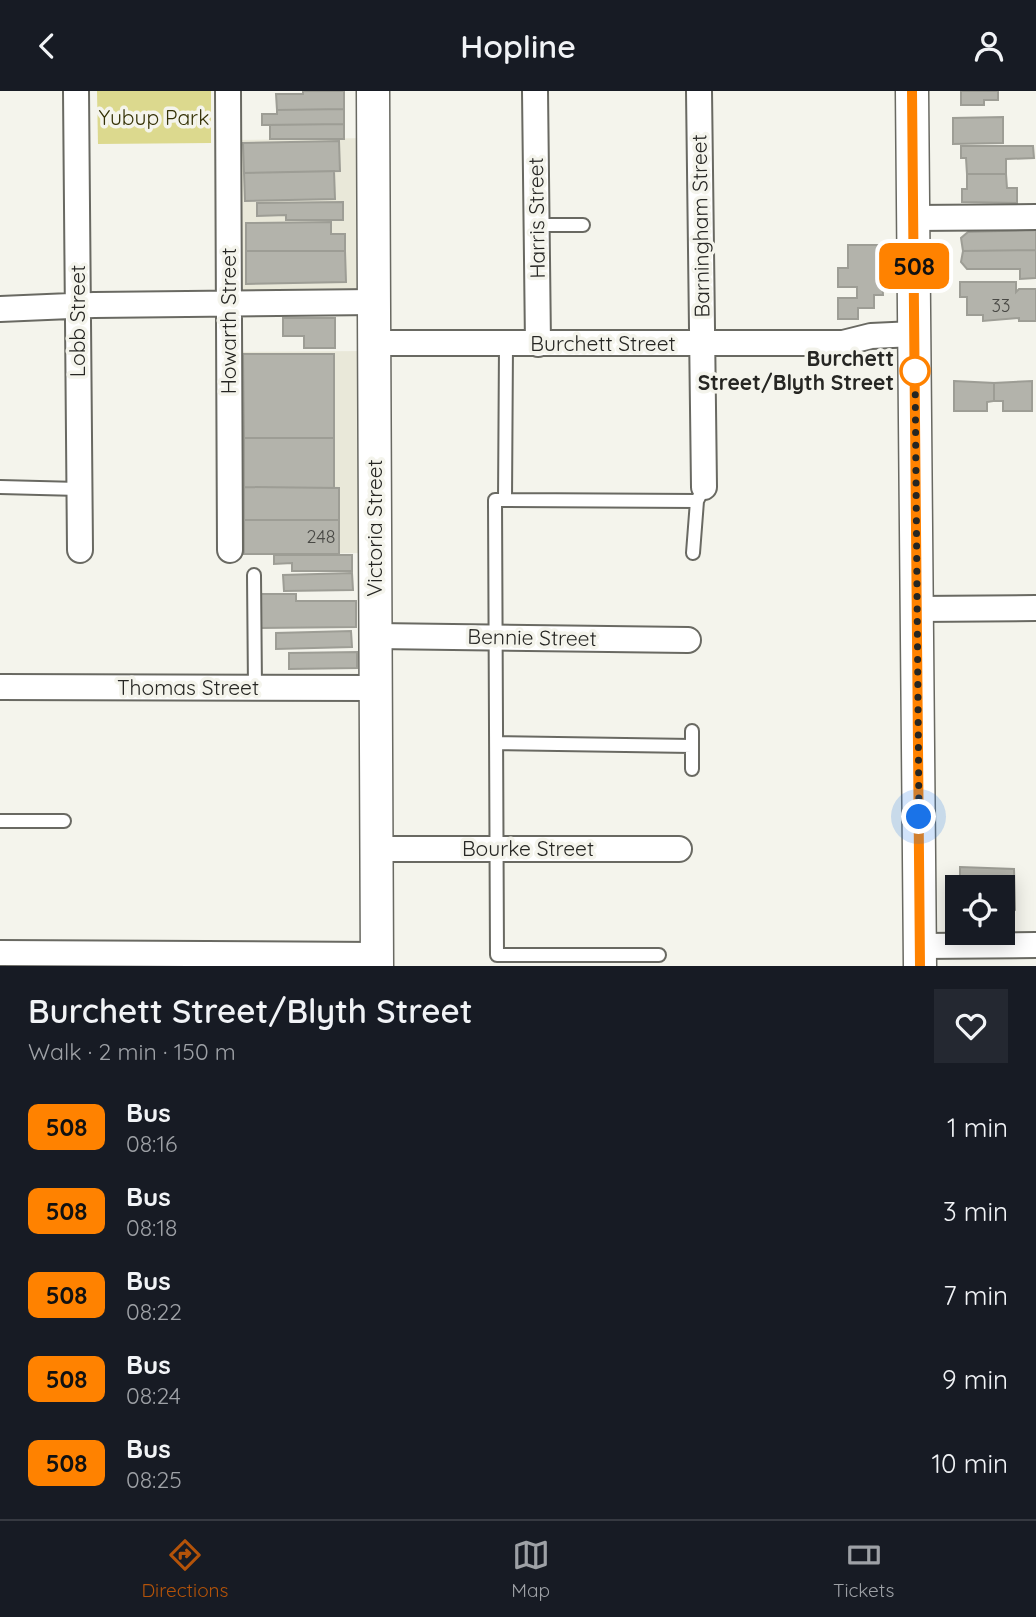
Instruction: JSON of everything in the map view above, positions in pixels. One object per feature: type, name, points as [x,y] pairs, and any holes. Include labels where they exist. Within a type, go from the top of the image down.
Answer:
[{"type":"street","name":"Lobb Street","points":[[76,91],[80,550]]},
{"type":"street","name":"Howarth Street","points":[[228,91],[230,550]]},
{"type":"street","name":"Victoria Street","points":[[373,91],[377,961]]},
{"type":"street","name":"Harris Street","points":[[536,91],[538,344]]},
{"type":"street","name":"Barningham Street","points":[[699,91],[702,345],[700,494]]},
{"type":"street","points":[[912,91],[920,956],[1036,945]]},
{"type":"street","points":[[913,218],[1036,217]]},
{"type":"street","points":[[0,309],[374,302]]},
{"type":"street","name":"Burchett Street","points":[[374,343],[843,343],[871,336],[915,334]]},
{"type":"street","points":[[917,609],[1036,608]]},
{"type":"street","name":"Bennie Street","points":[[376,636],[688,640]]},
{"type":"street","name":"Thomas Street","points":[[0,687],[376,688]]},
{"type":"street","name":"Bourke Street","points":[[377,849],[680,849]]},
{"type":"street","points":[[0,953],[377,961]]},
{"type":"lane","points":[[537,225],[583,225]]},
{"type":"lane","points":[[505,500],[506,345]]},
{"type":"lane","points":[[0,487],[79,489]]},
{"type":"lane","points":[[659,955],[497,955],[495,501],[700,494],[693,553]]},
{"type":"lane","points":[[254,575],[255,688]]},
{"type":"lane","points":[[692,731],[692,769]]},
{"type":"lane","points":[[497,743],[692,746]]},
{"type":"lane","points":[[0,821],[64,821]]},
{"type":"shaded area","points":[[366,138],[366,295],[234,297],[232,140]]},
{"type":"shaded area","points":[[369,351],[370,553],[237,554],[235,352]]},
{"type":"green space","name":"Yubup Park","points":[[97,91],[211,91],[211,143],[98,144]]},
{"type":"building","points":[[303,91],[344,91],[344,109],[277,110],[276,94],[303,94]]},
{"type":"building","points":[[961,91],[998,91],[998,100],[984,100],[984,105],[961,105]]},
{"type":"building","points":[[344,109],[344,124],[262,125],[262,114],[277,114],[277,110]]},
{"type":"building","points":[[1003,117],[1003,143],[953,144],[953,118]]},
{"type":"building","points":[[344,124],[344,139],[270,139],[270,125]]},
{"type":"building","points":[[339,141],[340,171],[244,173],[243,143]]},
{"type":"building","points":[[961,146],[1033,146],[1034,158],[1006,159],[1006,174],[967,174],[966,158],[961,158]]},
{"type":"building","points":[[334,171],[335,199],[245,201],[244,173]]},
{"type":"building","points":[[967,174],[1006,174],[1007,188],[1017,188],[1017,203],[962,202],[962,189],[967,189]]},
{"type":"building","points":[[343,202],[343,220],[286,220],[286,215],[257,216],[257,203]]},
{"type":"building","points":[[331,222],[331,234],[345,234],[345,251],[246,251],[246,223]]},
{"type":"building","points":[[1036,230],[1036,250],[963,251],[961,238],[968,232]]},
{"type":"building","points":[[848,245],[880,245],[883,295],[874,295],[874,308],[858,308],[858,319],[838,319],[838,298],[857,298],[857,287],[838,287],[838,268],[848,268]]},
{"type":"building","points":[[1036,250],[1036,278],[1020,279],[1020,269],[967,269],[961,262],[963,251]]},
{"type":"building","points":[[246,251],[345,251],[346,282],[246,284]]},
{"type":"building","points":[[960,282],[1016,282],[1016,292],[1019,289],[1036,289],[1036,321],[1019,321],[1019,318],[983,321],[983,315],[967,315],[967,297],[960,297]]},
{"type":"building","points":[[283,318],[335,318],[335,348],[304,348],[304,336],[283,336]]},
{"type":"building","points":[[243,354],[334,354],[334,438],[244,438]]},
{"type":"building","points":[[954,381],[994,383],[994,401],[987,402],[987,411],[954,411]]},
{"type":"building","points":[[1032,381],[1032,411],[1003,411],[1003,401],[994,401],[994,383]]},
{"type":"building","points":[[244,438],[334,438],[334,488],[244,487]]},
{"type":"building","points":[[244,487],[339,488],[339,520],[244,520]]},
{"type":"building","points":[[244,520],[339,520],[339,554],[244,554]]},
{"type":"building","points":[[274,555],[352,555],[352,571],[292,571],[292,563],[274,564]]},
{"type":"building","points":[[352,573],[353,590],[284,591],[283,575]]},
{"type":"building","points":[[258,594],[296,594],[296,601],[356,601],[356,627],[259,628]]},
{"type":"building","points":[[351,631],[352,647],[276,649],[276,633]]},
{"type":"building","points":[[357,652],[357,668],[289,669],[289,653]]},
{"type":"building","points":[[960,867],[1014,869],[1014,875],[960,875]]},
{"type":"bus line","name":"508","points":[[912,91],[920,966]]},
{"type":"place","name":"Burchett Street/Blyth Street","points":[[915,371]]},
{"type":"route","points":[[915,371],[915,364],[919,817]]}]
